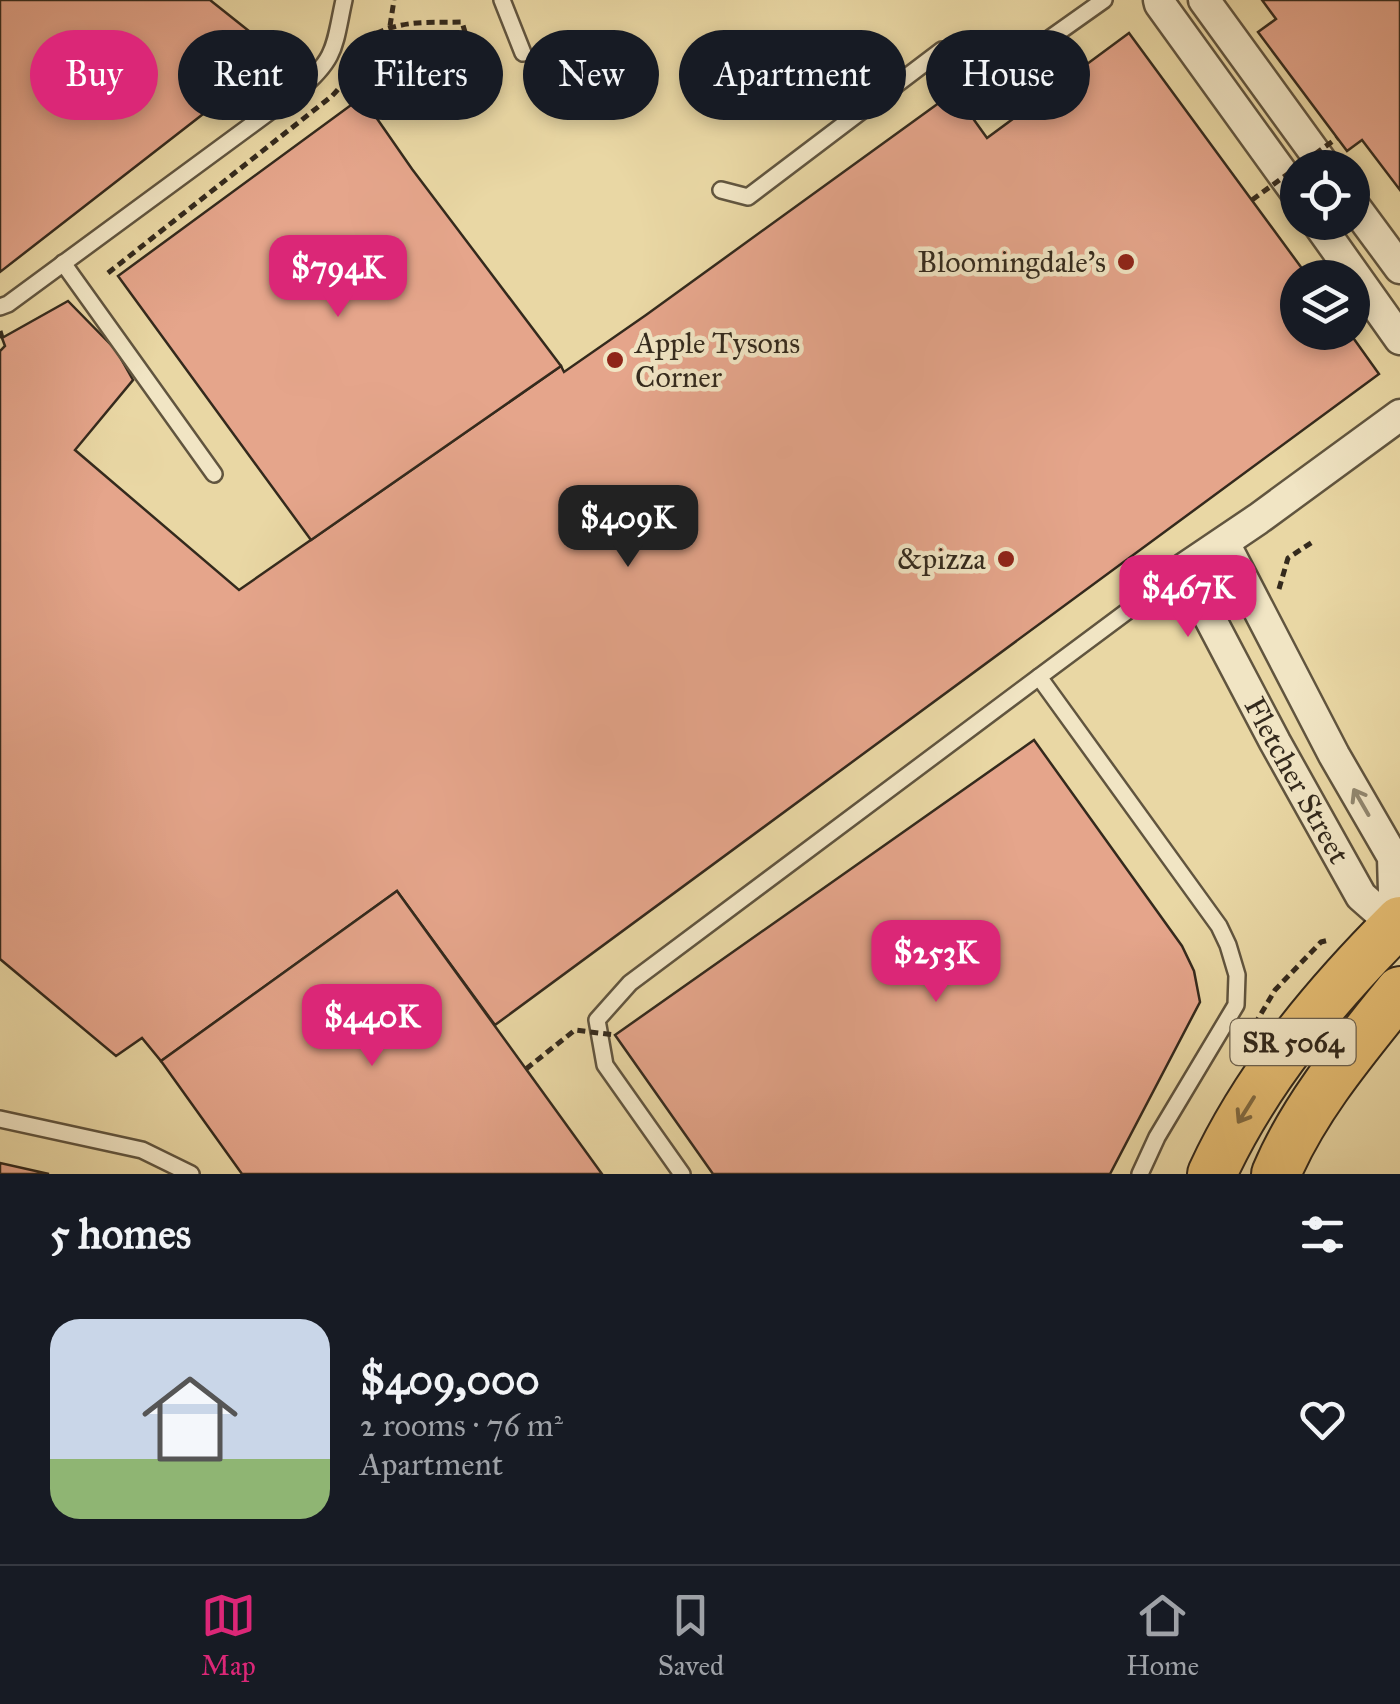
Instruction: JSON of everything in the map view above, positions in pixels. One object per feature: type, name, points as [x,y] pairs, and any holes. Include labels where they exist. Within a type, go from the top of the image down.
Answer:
[{"type":"main road","name":"SR 5064","points":[[1212,1174],[1231,1134],[1282,1056],[1349,975],[1398,927]]},
{"type":"main road","name":"SR 5064","points":[[1276,1174],[1325,1090],[1400,991]]},
{"type":"street","points":[[1159,0],[1280,171]]},
{"type":"street","points":[[1204,0],[1313,150]]},
{"type":"street","points":[[1370,228],[1400,268]]},
{"type":"street","points":[[1330,240],[1400,339]]},
{"type":"street","points":[[1184,569],[1400,416]]},
{"type":"street","name":"Fletcher Street","points":[[1224,542],[1334,756],[1392,857],[1398,927]]},
{"type":"street","name":"Fletcher Street","points":[[1184,569],[1274,742],[1361,896],[1398,927]]},
{"type":"lane","points":[[0,307],[320,72],[333,52],[344,0]]},
{"type":"lane","points":[[502,0],[523,53]]},
{"type":"lane","points":[[720,190],[748,197],[942,50],[1032,51],[1104,0]]},
{"type":"lane","points":[[63,264],[214,474]]},
{"type":"lane","points":[[682,1174],[605,1065],[596,1020],[630,982],[1184,569]]},
{"type":"lane","points":[[1039,677],[1219,926],[1237,975],[1236,1004],[1140,1174]]},
{"type":"lane","points":[[0,1119],[142,1150],[191,1174]]},
{"type":"path","points":[[390,26],[394,0]]},
{"type":"path","points":[[108,273],[332,96],[347,80],[366,40],[390,26],[462,22],[464,30]]},
{"type":"path","points":[[1252,200],[1337,138]]},
{"type":"path","points":[[1278,590],[1288,558],[1314,541]]},
{"type":"path","points":[[526,1069],[575,1030],[614,1036]]},
{"type":"building","points":[[0,0],[210,0],[248,30],[178,30],[178,120],[195,120],[0,272]]},
{"type":"building","points":[[1262,0],[1400,0],[1400,190],[1362,140],[1346,150],[1258,32],[1276,19]]},
{"type":"building","points":[[1129,33],[1296,260],[1280,260],[1280,350],[1362,350],[1379,374],[495,1025],[397,891],[161,1061],[142,1038],[116,1056],[0,959],[0,351],[5,346],[2,338],[68,301],[116,350],[133,380],[75,450],[239,590],[561,366],[564,372],[646,315],[926,112],[926,120],[974,120],[987,138],[1011,120],[1090,120],[1090,62]]},
{"type":"building","points":[[338,115],[338,120],[378,120],[561,366],[311,540],[118,276]]},
{"type":"building","points":[[1034,740],[1182,946],[1194,971],[1200,1002],[1110,1174],[713,1174],[615,1035]]},
{"type":"building","points":[[397,891],[602,1174],[242,1174],[161,1061]]},
{"type":"building","points":[[0,1163],[49,1174],[0,1174]]},
{"type":"place","name":"Bloomingdale's","points":[[1126,262]]},
{"type":"place","name":"Apple Tysons Corner","points":[[615,360]]},
{"type":"place","name":"&pizza","points":[[1006,559]]}]
